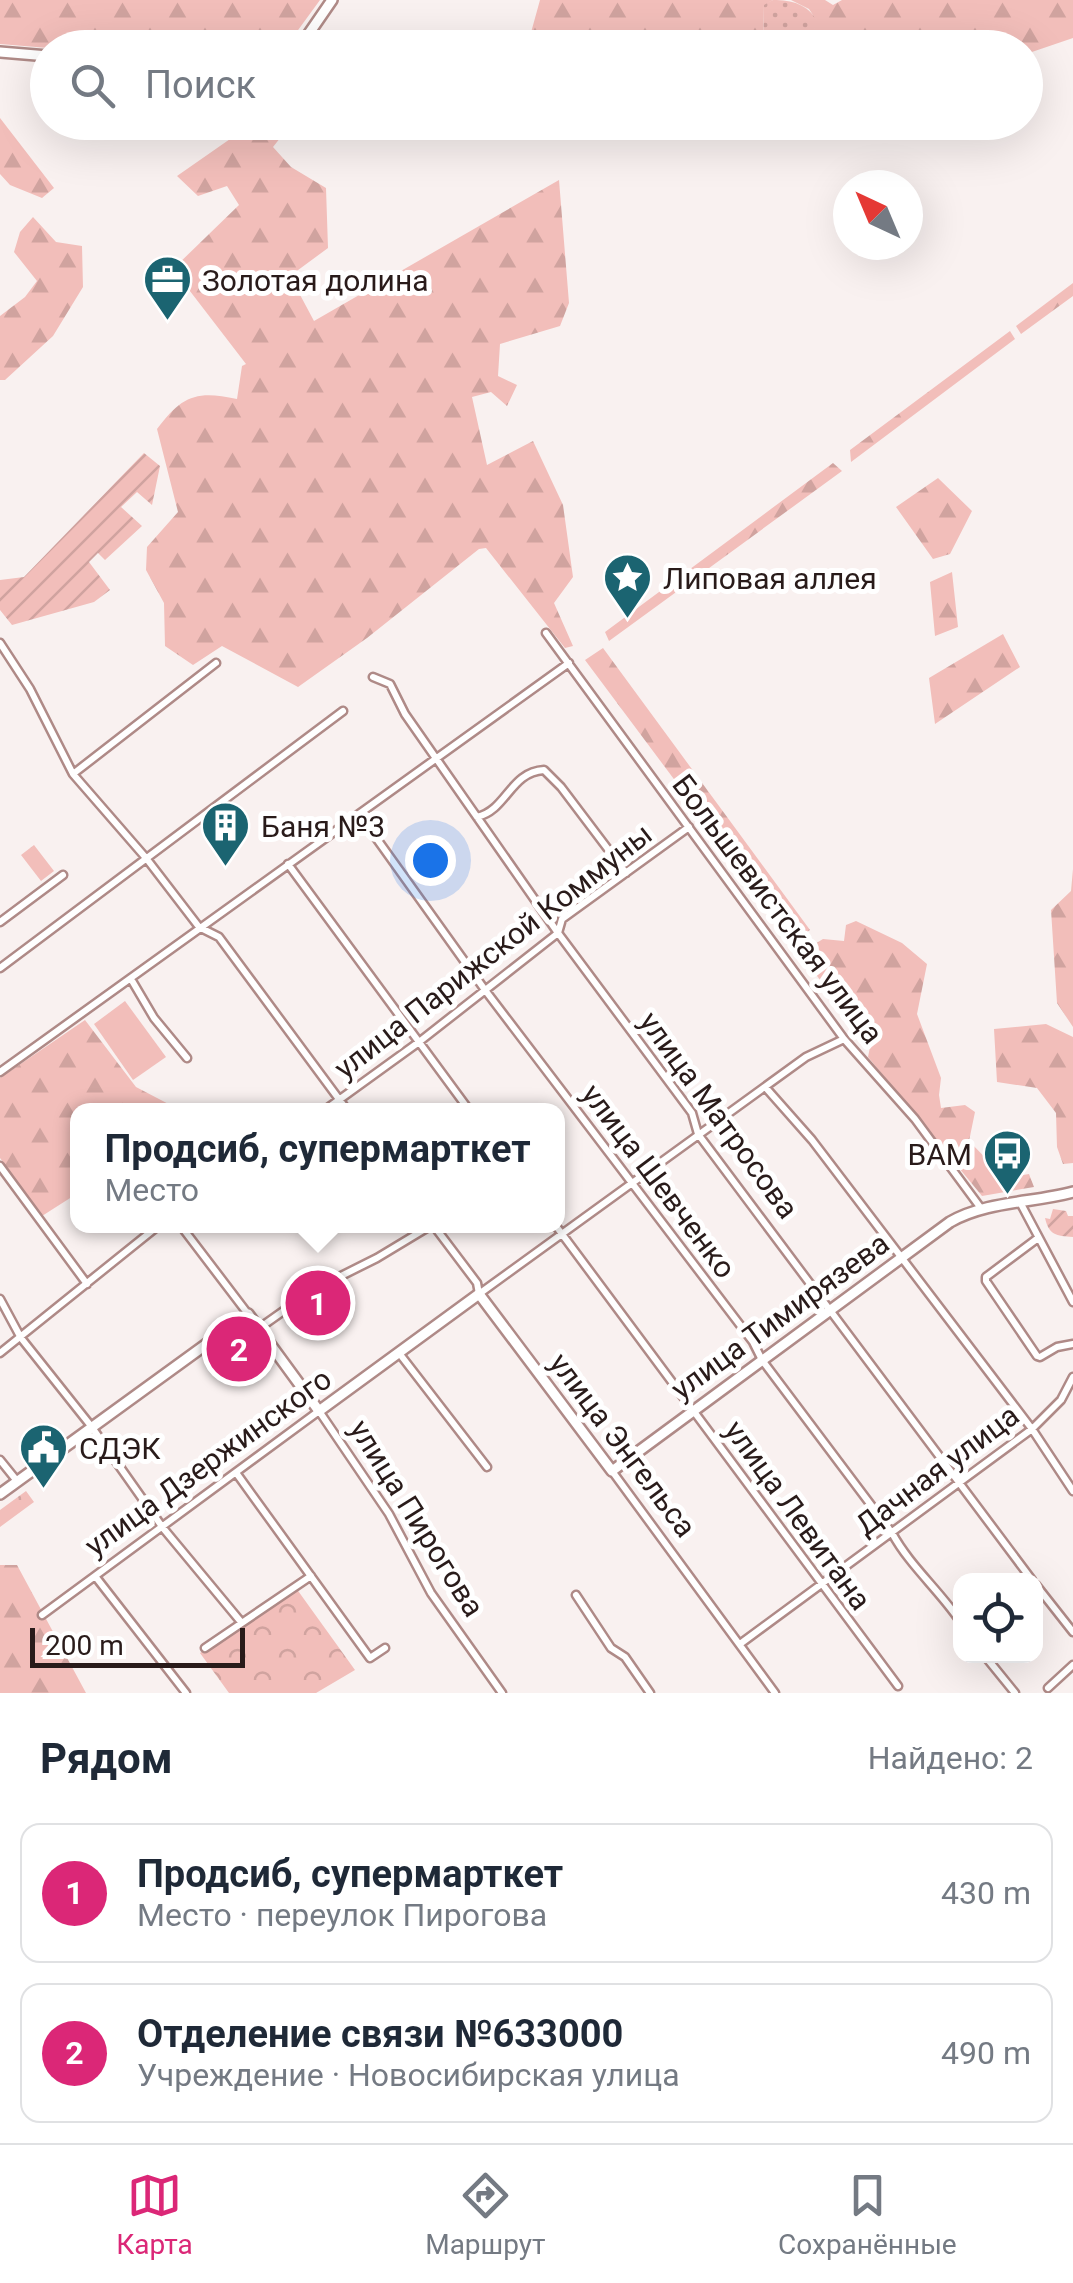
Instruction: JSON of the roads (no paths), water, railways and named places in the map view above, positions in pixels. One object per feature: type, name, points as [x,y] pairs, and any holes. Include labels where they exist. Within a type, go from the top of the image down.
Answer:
[{"type":"street","points":[[311,30],[332,0]]},
{"type":"street","points":[[0,52],[30,54]]},
{"type":"street","name":"Большевистская улица","points":[[546,633],[844,1039],[915,1119],[980,1207]]},
{"type":"street","points":[[0,643],[30,689],[73,774],[146,858],[199,928],[219,936],[342,1103]]},
{"type":"street","points":[[73,774],[216,663]]},
{"type":"street","points":[[0,1072],[569,663]]},
{"type":"street","name":"улица Матросова","points":[[373,677],[390,684],[396,699],[558,933],[692,1114],[698,1134],[1027,1573]]},
{"type":"street","points":[[0,968],[343,711]]},
{"type":"street","points":[[477,817],[493,812],[510,786],[536,770],[544,770],[626,873]]},
{"type":"street","name":"улица Шевченко","points":[[359,814],[485,990],[753,1342],[762,1360],[892,1533],[905,1556],[953,1611]]},
{"type":"street","name":"улица Парижской Коммуны","points":[[336,1103],[558,933],[562,919],[688,827]]},
{"type":"street","points":[[288,864],[465,1103]]},
{"type":"street","points":[[0,922],[63,875]]},
{"type":"street","points":[[130,979],[186,1058]]},
{"type":"street","name":"улица Дзержинского","points":[[565,1232],[806,1058],[844,1039]]},
{"type":"street","points":[[766,1088],[812,1140],[1032,1429],[1073,1492]]},
{"type":"street","points":[[0,1166],[87,1284]]},
{"type":"street","points":[[980,1207],[1021,1204],[1073,1192]]},
{"type":"street","points":[[1021,1204],[1073,1302]]},
{"type":"street","name":"улица Тимирязева","points":[[612,1470],[950,1222],[980,1207]]},
{"type":"street","points":[[0,1353],[149,1233]]},
{"type":"street","name":"улица Пирогова","points":[[186,1233],[319,1411],[389,1514],[432,1594],[502,1693]]},
{"type":"street","points":[[258,1329],[313,1290],[420,1233]]},
{"type":"street","name":"улица Энгельса","points":[[438,1233],[775,1693]]},
{"type":"street","name":"улица Дзержинского","points":[[42,1616],[562,1234]]},
{"type":"street","name":"улица Левитана","points":[[562,1234],[898,1686]]},
{"type":"street","points":[[1038,1238],[986,1281],[1037,1356],[1073,1344]]},
{"type":"street","points":[[0,1299],[21,1338],[91,1426],[163,1528],[242,1622]]},
{"type":"street","points":[[0,1494],[248,1314]]},
{"type":"street","points":[[399,1352],[487,1467]]},
{"type":"street","name":"Дачная улица","points":[[740,1644],[1032,1429],[1061,1400],[1073,1377]]},
{"type":"street","points":[[0,1460],[17,1481]]},
{"type":"street","points":[[238,1474],[370,1658],[384,1648]]},
{"type":"street","points":[[94,1576],[186,1693]]},
{"type":"street","points":[[205,1648],[311,1576]]},
{"type":"street","name":"улица Матросова","points":[[1043,1594],[1073,1632]]},
{"type":"street","points":[[576,1595],[610,1648],[625,1657],[650,1693]]},
{"type":"street","points":[[991,1663],[1015,1693]]},
{"type":"street","points":[[1048,1688],[1073,1665]]},
{"type":"place","name":"Золотая долина","points":[[167,322]]},
{"type":"place","name":"Липовая аллея","points":[[628,620]]},
{"type":"place","name":"Баня №3","points":[[226,868]]},
{"type":"place","name":"BAM","points":[[1007,1196]]},
{"type":"place","name":"Продсиб, супермарткет","points":[[318,1303]]},
{"type":"place","name":"Отделение связи №633000","points":[[239,1349]]},
{"type":"place","name":"СДЭК","points":[[44,1490]]}]
